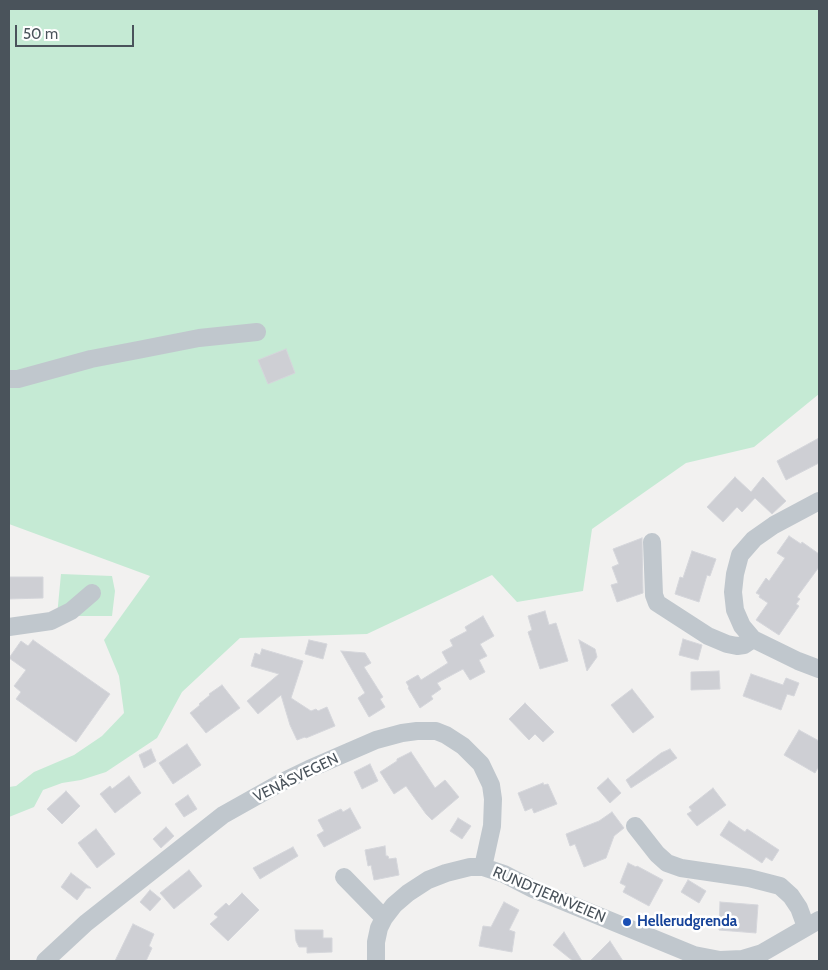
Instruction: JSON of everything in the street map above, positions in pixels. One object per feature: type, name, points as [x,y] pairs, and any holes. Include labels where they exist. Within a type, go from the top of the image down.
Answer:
[{"type":"street","points":[[9,379],[18,379],[91,359],[199,338],[257,332]]},
{"type":"street","points":[[819,501],[774,525],[754,539],[740,555],[733,592],[735,610],[742,626],[753,639],[798,662],[819,669]]},
{"type":"street","points":[[652,542],[654,596],[656,603],[708,636],[727,644],[744,645],[753,639]]},
{"type":"street","points":[[9,627],[44,623],[61,617],[92,593]]},
{"type":"street","name":"VENÅSVEGEN","points":[[45,961],[86,923],[223,815],[280,783],[376,740],[402,734],[417,731],[436,731],[446,734],[463,746],[481,764],[491,785],[493,798],[492,826],[483,867]]},
{"type":"street","points":[[635,826],[657,854],[667,863],[681,868],[749,878],[780,886],[791,896],[813,924]]},
{"type":"street","name":"RUNDTJERNVEIEN","points":[[376,961],[376,942],[380,928],[384,918],[394,905],[428,880],[470,867],[483,867],[504,874],[533,889],[694,955],[720,960],[742,959],[762,953],[813,924]]},
{"type":"street","points":[[344,877],[384,918]]},
{"type":"green space","points":[[9,9],[819,9],[819,394],[754,447],[686,463],[592,529],[583,591],[517,602],[492,575],[367,634],[240,638],[182,692],[157,738],[106,772],[81,780],[62,783],[43,790],[34,807],[9,817],[9,787],[16,786],[34,772],[74,755],[102,736],[124,713],[119,676],[104,640],[150,576],[9,524]]},
{"type":"green space","points":[[61,574],[112,576],[115,591],[112,616],[57,616]]},
{"type":"building","points":[[286,349],[295,373],[268,384],[258,360]]},
{"type":"building","points":[[819,438],[819,463],[786,480],[777,461]]},
{"type":"building","points":[[735,477],[751,492],[763,477],[786,501],[772,514],[755,498],[742,512],[737,507],[723,522],[707,507]]},
{"type":"building","points":[[789,536],[801,544],[802,542],[819,554],[819,567],[797,597],[800,599],[796,604],[799,606],[779,635],[756,620],[768,603],[756,593],[766,578],[769,581],[785,558],[777,553]]},
{"type":"building","points":[[642,538],[643,593],[617,602],[611,585],[618,583],[612,567],[619,564],[613,549]]},
{"type":"building","points":[[692,551],[716,559],[710,576],[707,575],[699,602],[675,594],[680,577],[683,578]]},
{"type":"building","points":[[9,577],[43,577],[43,598],[9,599]]},
{"type":"building","points":[[545,611],[549,625],[556,623],[568,661],[540,669],[528,632],[532,630],[528,616]]},
{"type":"building","points":[[483,616],[494,636],[480,644],[487,656],[479,660],[485,672],[470,680],[463,669],[437,683],[441,689],[431,696],[433,699],[420,708],[406,682],[418,675],[421,680],[448,663],[442,652],[453,646],[450,640],[467,631],[465,627]]},
{"type":"building","points":[[683,639],[702,645],[698,660],[679,655]]},
{"type":"building","points":[[33,640],[110,694],[76,742],[16,699],[21,692],[14,686],[26,670],[9,658],[21,641],[28,646]]},
{"type":"building","points":[[309,640],[327,644],[323,659],[305,654]]},
{"type":"building","points":[[579,640],[595,649],[597,657],[587,671]]},
{"type":"building","points":[[262,649],[303,661],[291,698],[311,711],[316,709],[318,711],[327,707],[335,726],[297,740],[290,725],[281,695],[258,714],[247,701],[279,674],[251,666],[255,653],[260,655]]},
{"type":"building","points":[[341,651],[365,653],[371,663],[364,667],[383,697],[380,699],[385,707],[369,717],[358,698],[365,693]]},
{"type":"building","points":[[719,671],[720,689],[691,690],[691,672]]},
{"type":"building","points":[[751,674],[783,685],[786,678],[799,683],[794,696],[787,694],[781,710],[743,696]]},
{"type":"building","points":[[222,685],[240,708],[206,733],[190,713],[209,694]]},
{"type":"building","points":[[632,689],[654,717],[633,733],[611,705]]},
{"type":"building","points":[[525,703],[554,732],[543,742],[535,734],[529,740],[509,719]]},
{"type":"building","points":[[799,730],[819,741],[819,766],[815,773],[784,755]]},
{"type":"building","points":[[187,744],[201,765],[173,784],[159,763]]},
{"type":"building","points":[[151,749],[156,761],[144,768],[139,755]]},
{"type":"building","points":[[670,749],[677,758],[631,788],[626,780],[661,753]]},
{"type":"building","points":[[411,752],[435,788],[445,780],[459,797],[432,820],[406,786],[394,794],[380,772],[397,761],[397,759]]},
{"type":"building","points":[[370,764],[378,781],[362,789],[354,772]]},
{"type":"building","points":[[129,776],[141,793],[115,813],[100,794],[110,786],[112,789]]},
{"type":"building","points":[[608,778],[621,793],[610,803],[597,788]]},
{"type":"building","points":[[543,783],[544,785],[548,784],[557,804],[534,813],[532,808],[525,811],[518,793]]},
{"type":"building","points":[[713,788],[726,805],[697,826],[687,814],[692,811],[689,807]]},
{"type":"building","points":[[66,791],[80,806],[62,824],[47,809]]},
{"type":"building","points":[[188,795],[197,809],[184,817],[175,804]]},
{"type":"building","points":[[350,808],[361,828],[324,847],[317,835],[324,831],[318,820],[341,809],[343,812]]},
{"type":"building","points":[[612,812],[624,828],[614,836],[606,858],[584,867],[575,844],[570,846],[566,834],[599,821]]},
{"type":"building","points":[[458,818],[471,826],[462,839],[450,831]]},
{"type":"building","points":[[729,821],[745,832],[747,829],[779,850],[772,861],[766,857],[762,863],[720,835]]},
{"type":"building","points":[[166,827],[174,836],[161,848],[153,839]]},
{"type":"building","points":[[96,829],[115,854],[97,868],[78,843]]},
{"type":"building","points":[[385,846],[386,856],[389,859],[396,858],[399,875],[374,880],[371,865],[368,866],[365,850]]},
{"type":"building","points":[[293,847],[298,856],[260,879],[253,868]]},
{"type":"building","points":[[628,863],[663,880],[649,906],[623,892],[626,886],[620,883]]},
{"type":"building","points":[[189,870],[202,886],[174,909],[160,893]]},
{"type":"building","points":[[71,873],[91,888],[86,888],[77,900],[61,887]]},
{"type":"building","points":[[688,880],[706,891],[699,903],[681,892]]},
{"type":"building","points":[[150,890],[161,899],[150,911],[140,902]]},
{"type":"building","points":[[242,893],[259,910],[228,941],[210,924],[218,917],[214,914],[226,903],[229,906]]},
{"type":"building","points":[[504,902],[519,910],[509,930],[515,932],[512,952],[479,946],[483,926],[491,927]]},
{"type":"building","points":[[720,902],[758,905],[756,933],[719,930]]},
{"type":"building","points":[[133,924],[154,934],[149,946],[152,948],[146,961],[115,961]]},
{"type":"building","points":[[295,930],[323,930],[323,938],[332,938],[332,952],[307,953],[307,947],[299,947],[296,941]]},
{"type":"building","points":[[564,932],[582,961],[573,961],[553,945]]},
{"type":"building","points":[[610,941],[623,961],[590,961]]},
{"type":"place","name":"Hellerudgrenda","points":[[627,922]]}]
